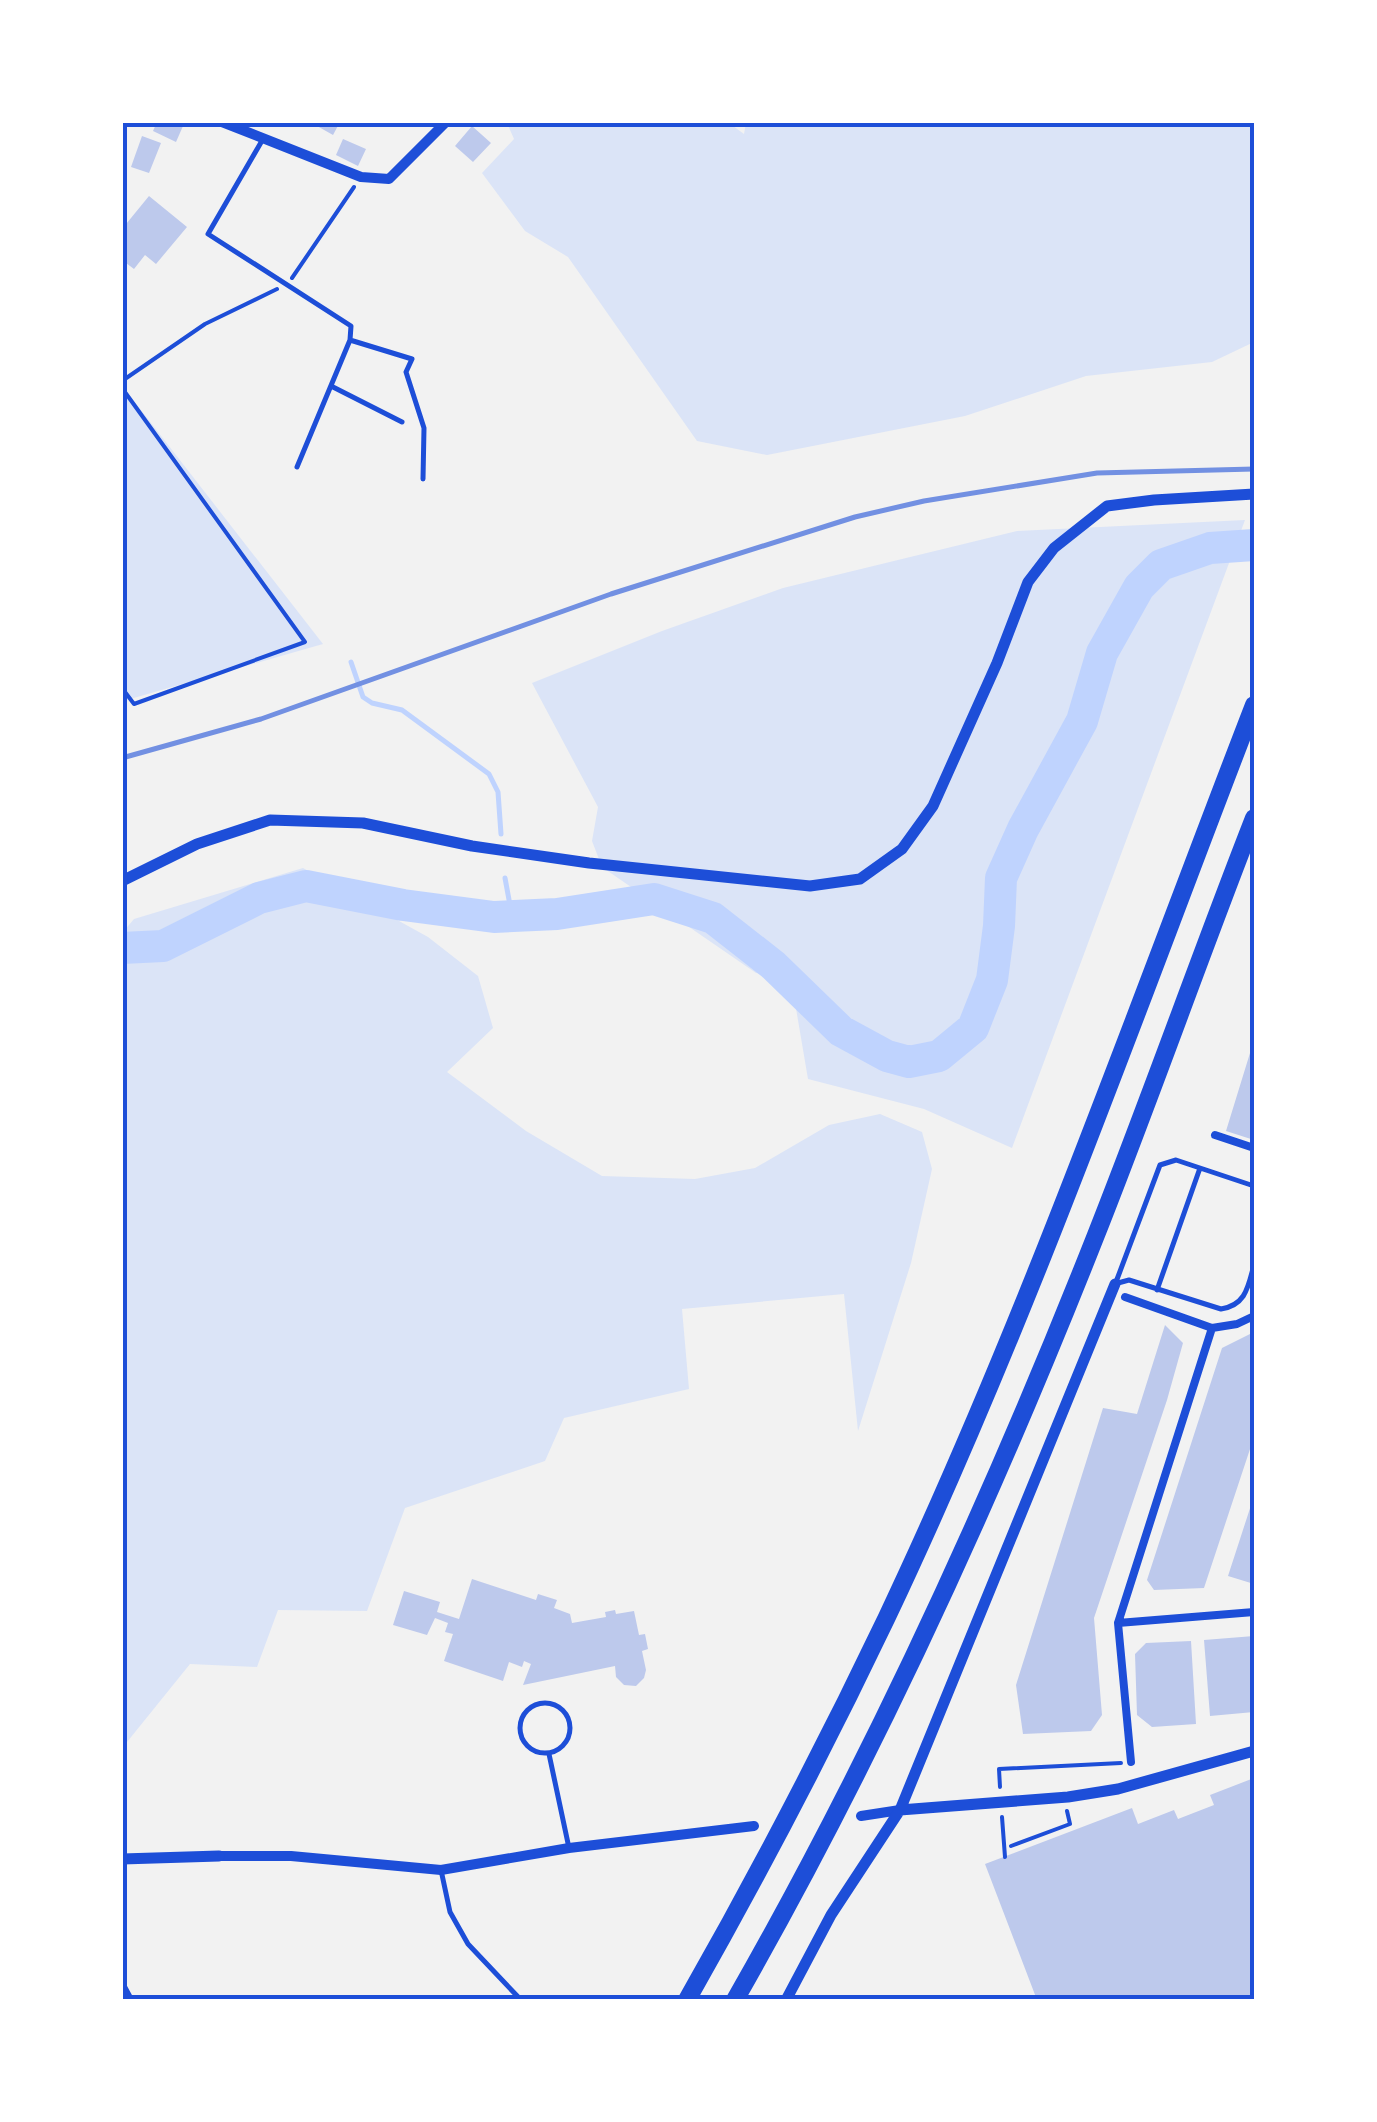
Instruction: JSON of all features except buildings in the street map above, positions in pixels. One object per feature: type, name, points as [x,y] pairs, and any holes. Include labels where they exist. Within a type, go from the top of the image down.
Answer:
[{"type":"highway","points":[[687,2000],[818,1758],[888,1616],[953,1469],[1056,1219],[1254,705]]},
{"type":"highway","points":[[735,2000],[857,1773],[988,1493],[1096,1235],[1254,818]]},
{"type":"street","points":[[222,122],[361,177],[389,179],[446,122]]},
{"type":"street","points":[[124,879],[197,844],[270,820],[363,823],[472,846],[589,863],[810,886],[860,880],[902,848],[933,806],[997,663],[1028,582],[1054,548],[1107,506],[1254,494]]},
{"type":"street","points":[[1215,1135],[1254,1148]]},
{"type":"street","points":[[786,2000],[831,1915],[900,1810],[1115,1284]]},
{"type":"street","points":[[1125,1296],[1212,1328],[1237,1324],[1254,1316]]},
{"type":"street","points":[[1131,1762],[1118,1623],[1212,1328]]},
{"type":"street","points":[[1118,1623],[1254,1612]]},
{"type":"street","points":[[861,1816],[1118,1789],[1254,1751]]},
{"type":"street","points":[[122,1859],[291,1856],[442,1870],[569,1848],[754,1826]]},
{"type":"street","points":[[122,1987],[129,2000]]},
{"type":"lane","points":[[263,139],[208,234],[351,326],[350,340],[298,467]]},
{"type":"lane","points":[[350,340],[412,359],[406,372],[424,428],[423,479]]},
{"type":"lane","points":[[331,386],[402,422]]},
{"type":"lane","points":[[1115,1284],[1160,1165],[1176,1160],[1254,1186]]},
{"type":"lane","points":[[1157,1290],[1200,1168]]},
{"type":"lane","points":[[1115,1284],[1129,1280],[1210,1308],[1231,1308],[1244,1297],[1254,1265]]},
{"type":"lane","points":[[544,1703],[560,1708],[570,1722],[564,1746],[549,1754],[532,1751],[519,1731],[528,1708],[544,1703]]},
{"type":"lane","points":[[549,1754],[569,1848]]},
{"type":"lane","points":[[442,1870],[450,1912],[468,1944],[521,2000]]},
{"type":"path","points":[[122,688],[134,704],[304,642],[122,384],[204,324],[288,284],[361,177]]},
{"type":"path","points":[[1011,1846],[1070,1824],[1067,1810]]},
{"type":"shaded area","points":[[507,123],[729,123],[744,134],[746,123],[1254,123],[1254,342],[1212,362],[1086,376],[965,416],[767,455],[697,441],[568,257],[525,231],[482,173],[514,139]]},
{"type":"shaded area","points":[[123,387],[323,644],[123,701]]},
{"type":"shaded area","points":[[1245,520],[1012,1148],[924,1109],[808,1079],[791,979],[756,973],[602,867],[592,841],[598,807],[532,683],[783,588],[1017,531]]},
{"type":"shaded area","points":[[303,868],[428,937],[478,976],[493,1028],[447,1072],[526,1131],[602,1176],[695,1179],[755,1168],[829,1125],[880,1114],[922,1132],[932,1169],[911,1263],[858,1431],[844,1294],[682,1309],[689,1389],[564,1418],[545,1461],[405,1508],[367,1611],[278,1610],[257,1667],[190,1664],[123,1747],[123,932],[134,919]]},
{"type":"waterway","points":[[122,948],[163,946],[259,898],[306,886],[494,917],[557,914],[654,899],[713,918],[773,965],[841,1031],[887,1056],[909,1062],[939,1056],[973,1028],[992,980],[1001,878],[1082,721],[1102,653],[1139,587],[1161,565],[1210,548],[1254,545]]},
{"type":"waterway","points":[[351,662],[363,697],[402,710],[489,774],[498,792],[501,834]]},
{"type":"waterway","points":[[505,878],[512,916]]},
{"type":"railway","points":[[122,758],[261,719],[611,594],[855,517],[924,501],[1097,473],[1254,469]]}]
